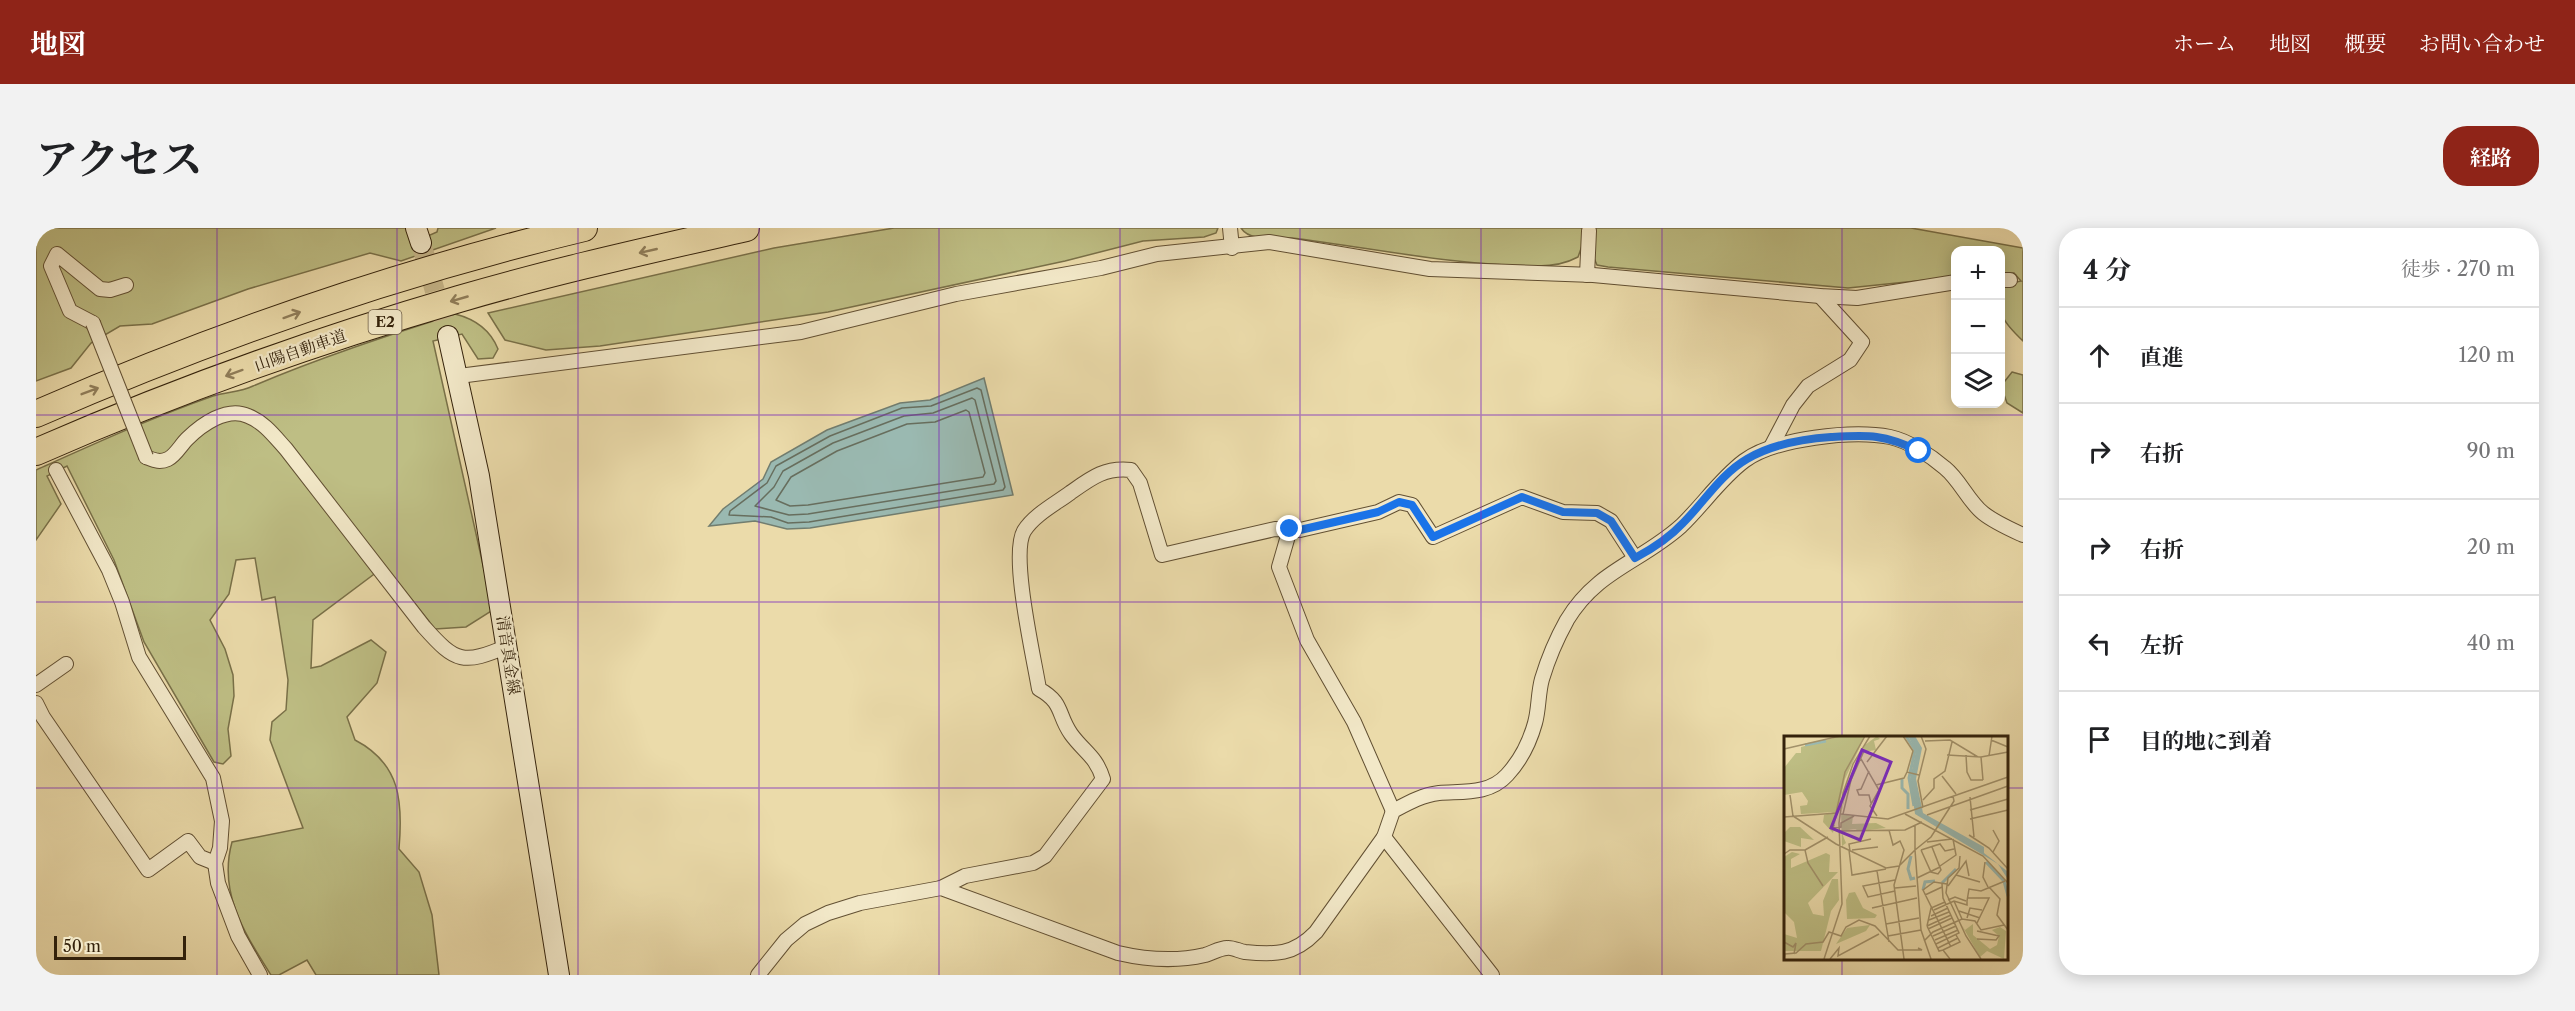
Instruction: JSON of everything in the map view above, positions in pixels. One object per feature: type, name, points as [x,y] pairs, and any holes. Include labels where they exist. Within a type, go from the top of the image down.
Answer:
[{"type":"highway","name":"E2","points":[[36,414],[224,339],[333,300],[449,264],[584,228]]},
{"type":"highway","name":"山陽自動車道","points":[[36,452],[232,373],[346,334],[574,268],[746,228]]},
{"type":"main road","name":"清音真金線","points":[[448,336],[459,376],[507,646],[559,975]]},
{"type":"street","points":[[1230,228],[1232,248]]},
{"type":"street","points":[[1587,275],[1589,231]]},
{"type":"street","points":[[459,376],[801,332],[956,294],[1101,268],[1157,254],[1232,248],[1269,242],[1430,269],[1587,275],[1820,296],[1857,298],[1951,283]]},
{"type":"street","points":[[126,285],[110,290],[100,289],[57,254],[51,266],[70,311],[93,323],[146,457],[156,462],[170,459],[189,437],[213,419],[231,412],[248,415],[268,430],[286,449],[424,627],[447,652],[462,658],[479,658],[507,646]]},
{"type":"street","points":[[1772,447],[1793,405],[1808,386],[1850,360],[1862,342],[1820,296]]},
{"type":"street","points":[[941,888],[1118,953],[1145,960],[1168,961],[1204,955],[1228,947],[1242,952],[1281,953],[1302,946],[1316,932],[1384,837],[1393,812],[1415,799],[1438,793],[1465,794],[1487,788],[1506,777],[1527,745],[1536,723],[1542,680],[1566,622],[1578,602],[1597,582],[1653,548],[1682,525],[1712,490],[1746,460],[1772,447],[1816,438],[1871,435],[1892,438],[1919,451],[1947,469],[1983,513],[2023,535]]},
{"type":"street","points":[[758,975],[786,940],[805,924],[828,913],[868,901],[941,888],[965,876],[1033,863],[1044,856],[1103,779],[1090,752],[1070,733],[1060,707],[1051,696],[1039,689],[1018,558],[1023,533],[1032,520],[1098,472],[1115,468],[1131,470],[1140,483],[1162,555],[1275,529],[1300,530],[1378,512],[1399,502],[1412,505],[1433,537],[1522,497],[1563,512],[1597,513],[1611,521],[1635,558]]},
{"type":"street","points":[[56,470],[109,570],[122,602],[139,657],[213,778],[222,820],[220,848],[215,863],[218,883],[238,936],[260,975]]},
{"type":"street","points":[[1290,529],[1279,567],[1307,640],[1354,722],[1393,812]]},
{"type":"street","points":[[36,685],[66,664]]},
{"type":"street","points":[[36,703],[39,722],[148,870],[188,841],[200,857],[215,863]]},
{"type":"street","points":[[1384,837],[1492,975]]},
{"type":"green space","points":[[36,228],[406,228],[412,243],[437,232],[438,228],[496,228],[401,261],[370,253],[248,289],[152,324],[120,326],[91,343],[71,368],[36,381]]},
{"type":"green space","points":[[894,228],[1218,228],[1216,233],[1204,237],[1143,241],[1065,261],[828,312],[600,346],[546,350],[505,340],[488,313],[774,248]]},
{"type":"green space","points":[[1241,228],[1911,228],[2023,248],[2023,341],[2005,322],[2005,284],[2021,281],[2014,273],[2005,274],[2005,246],[1951,246],[1951,277],[1848,288],[1597,265],[1594,258],[1595,229],[1584,229],[1583,243],[1578,257],[1548,266],[1476,263],[1292,238],[1264,238],[1245,233]]},
{"type":"green space","points":[[455,314],[469,319],[486,330],[498,349],[493,358],[478,359],[462,334],[433,341],[493,610],[466,627],[435,629],[385,566],[313,620],[311,668],[321,666],[371,640],[386,652],[377,683],[347,717],[355,740],[382,761],[396,786],[400,816],[399,849],[419,872],[432,915],[439,975],[316,975],[307,960],[279,975],[271,975],[236,912],[228,878],[232,842],[303,828],[270,740],[272,722],[286,710],[288,680],[275,597],[262,600],[255,558],[236,560],[229,594],[210,620],[225,649],[233,675],[234,696],[228,729],[231,756],[223,764],[214,762],[144,642],[114,560],[67,466],[47,476],[61,504],[36,540],[36,470],[191,404],[248,388],[378,339]]},
{"type":"green space","points":[[2012,372],[2023,375],[2023,413],[2007,403],[2005,381]]},
{"type":"water","points":[[984,378],[1013,495],[810,528],[787,529],[755,521],[709,526],[723,509],[763,479],[771,462],[827,430],[900,403],[930,400]]},
{"type":"tunnel","points":[[421,243],[448,336]]},
{"type":"route","points":[[1290,529],[1300,530],[1378,512],[1399,502],[1412,505],[1433,537],[1522,497],[1563,512],[1597,513],[1611,521],[1635,558],[1653,548],[1682,525],[1712,490],[1746,460],[1772,447],[1816,438],[1871,435],[1892,438],[1919,451]]}]
